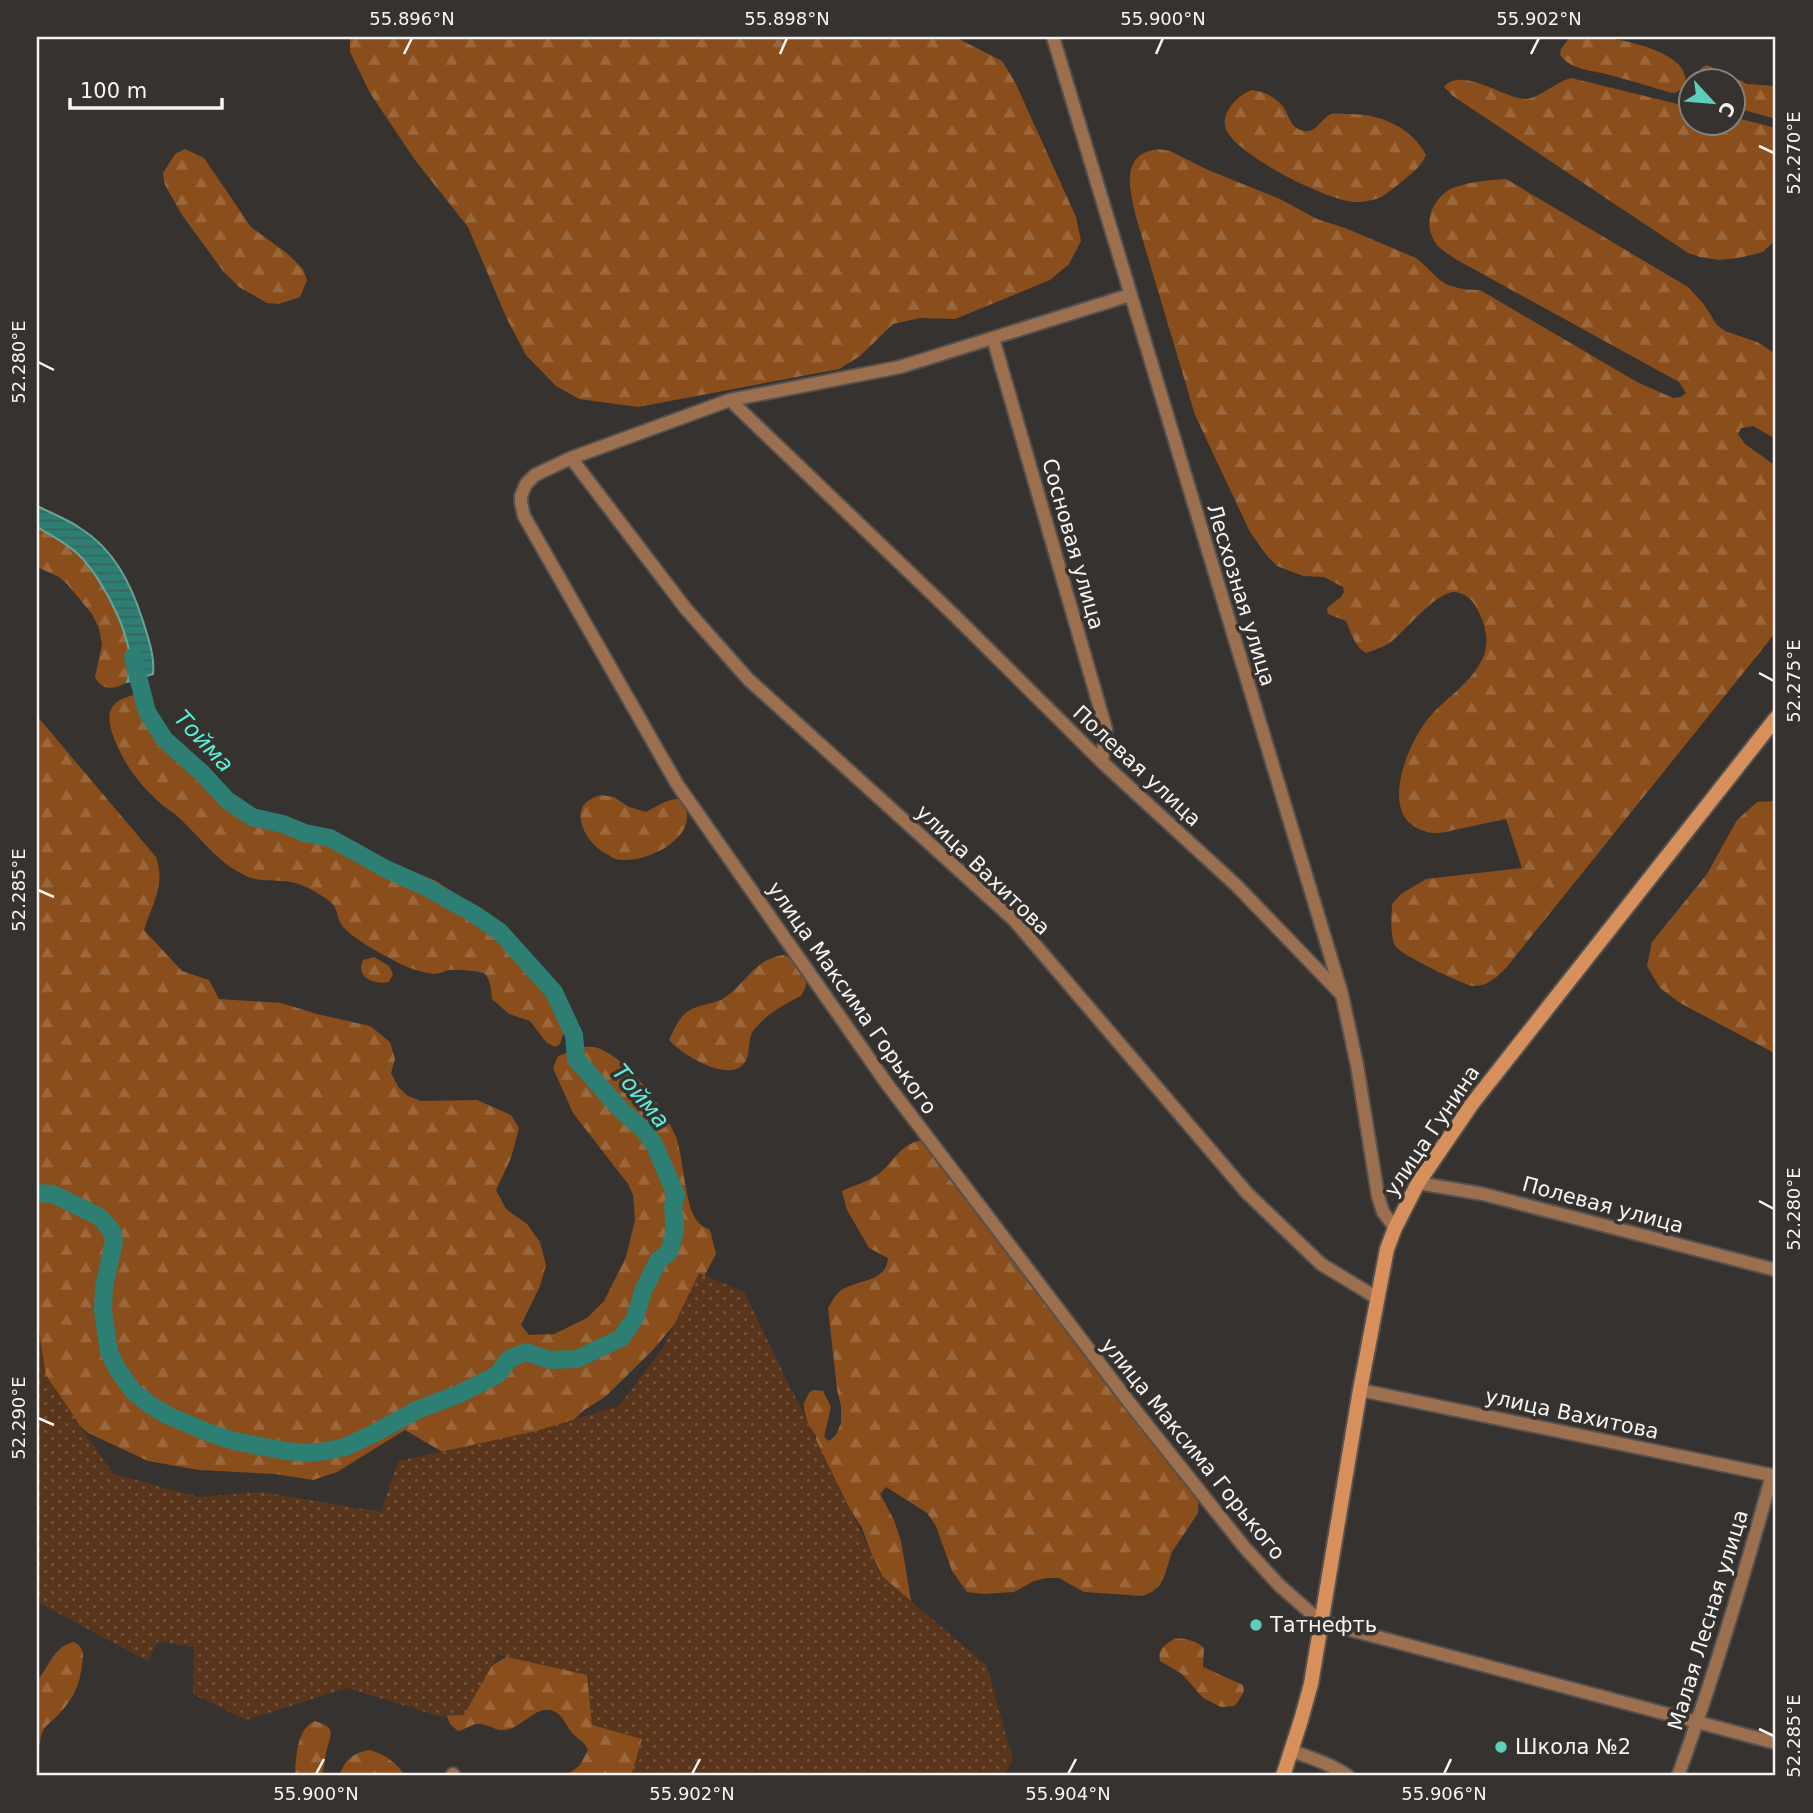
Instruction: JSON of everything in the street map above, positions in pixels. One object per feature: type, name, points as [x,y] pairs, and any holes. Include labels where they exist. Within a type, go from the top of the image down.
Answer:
[{"type":"main road","name":"улица Гунина","points":[[1283,1776],[1311,1684],[1360,1390],[1387,1249],[1395,1228],[1418,1184],[1472,1104],[1776,718]]},
{"type":"street","name":"Лесхозная улица","points":[[1053,37],[1342,995]]},
{"type":"street","name":"улица Максима Горького","points":[[1130,295],[900,367],[730,400],[551,466],[530,479],[522,496],[522,509],[677,784],[887,1084],[1132,1406],[1245,1548],[1279,1585],[1321,1622],[1776,1742]]},
{"type":"street","name":"Сосновая улица","points":[[993,338],[1105,729],[1102,762]]},
{"type":"street","name":"Полевая улица","points":[[730,400],[955,616],[1102,762],[1237,886],[1342,995]]},
{"type":"street","name":"улица Вахитова","points":[[571,458],[686,609],[748,679],[1014,920],[1247,1193],[1321,1264],[1377,1298]]},
{"type":"street","points":[[1342,995],[1357,1065],[1378,1196],[1383,1212],[1395,1228]]},
{"type":"street","name":"Полевая улица","points":[[1418,1184],[1483,1194],[1776,1270]]},
{"type":"street","name":"улица Вахитова","points":[[1360,1390],[1774,1475]]},
{"type":"street","name":"Малая Лесная улица","points":[[1678,1776],[1739,1594],[1774,1475]]},
{"type":"street","points":[[1292,1751],[1320,1761],[1348,1776]]},
{"type":"green space","points":[[352,37],[955,37],[1002,61],[1015,82],[1076,217],[1081,241],[1069,264],[1050,280],[955,319],[920,318],[893,324],[860,356],[839,369],[638,407],[579,399],[556,386],[526,355],[507,319],[468,227],[415,160],[370,93],[350,52]]},
{"type":"green space","points":[[1570,37],[1620,40],[1648,48],[1680,66],[1676,66],[1676,92],[1577,67],[1560,55]]},
{"type":"green space","points":[[1571,78],[1676,104],[1676,136],[1746,136],[1746,120],[1776,128],[1776,239],[1763,252],[1739,258],[1719,260],[1688,253],[1453,96],[1444,87],[1451,81],[1472,81],[1527,99]]},
{"type":"green space","points":[[1746,84],[1776,86],[1776,119],[1746,111]]},
{"type":"green space","points":[[1252,90],[1278,101],[1300,130],[1309,131],[1316,128],[1331,114],[1371,116],[1403,129],[1420,145],[1426,155],[1414,172],[1379,198],[1358,202],[1327,195],[1262,162],[1231,137],[1225,126],[1226,115],[1237,99]]},
{"type":"green space","points":[[185,149],[204,158],[251,227],[288,254],[303,269],[307,280],[300,297],[279,304],[267,303],[239,287],[223,271],[182,215],[165,185],[163,173],[175,154]]},
{"type":"green space","points":[[1158,149],[1170,151],[1208,170],[1280,199],[1317,219],[1416,258],[1446,284],[1480,290],[1637,382],[1673,398],[1686,393],[1679,382],[1457,260],[1437,245],[1429,222],[1440,197],[1467,184],[1506,179],[1688,287],[1703,303],[1717,325],[1725,331],[1757,342],[1776,354],[1776,439],[1753,426],[1741,428],[1738,434],[1745,444],[1776,466],[1776,632],[1506,968],[1488,983],[1474,986],[1421,963],[1396,947],[1391,926],[1392,904],[1401,894],[1426,879],[1522,868],[1506,819],[1433,833],[1417,828],[1406,819],[1401,807],[1401,778],[1418,734],[1432,714],[1473,674],[1484,655],[1486,636],[1481,617],[1468,598],[1459,593],[1445,594],[1391,642],[1366,653],[1356,643],[1346,621],[1328,614],[1327,608],[1341,597],[1343,587],[1324,577],[1303,576],[1277,566],[1250,532],[1195,415],[1136,217],[1130,185],[1132,166],[1137,158],[1146,152]]},
{"type":"green space","points":[[37,527],[78,554],[108,596],[129,651],[130,668],[127,682],[122,685],[105,687],[95,677],[102,645],[99,628],[92,614],[67,584],[59,577],[37,567]]},
{"type":"green space","points":[[134,695],[163,743],[227,789],[242,805],[292,828],[356,842],[387,861],[436,881],[504,929],[535,963],[564,1032],[560,1044],[555,1047],[546,1042],[530,1021],[509,1014],[492,999],[490,983],[485,974],[452,970],[434,974],[406,966],[352,935],[341,924],[333,904],[315,892],[293,882],[255,879],[222,860],[147,790],[120,752],[110,726],[110,713],[117,702]]},
{"type":"green space","points":[[37,716],[156,857],[159,886],[144,930],[182,971],[209,980],[219,999],[281,1003],[370,1026],[390,1042],[395,1059],[391,1073],[399,1088],[408,1096],[421,1101],[477,1100],[511,1115],[519,1128],[511,1158],[496,1190],[506,1209],[527,1224],[540,1242],[546,1265],[540,1286],[521,1325],[529,1335],[554,1334],[587,1318],[604,1301],[626,1257],[635,1220],[633,1195],[628,1184],[573,1113],[553,1068],[558,1056],[585,1047],[606,1052],[631,1071],[663,1112],[676,1137],[689,1203],[698,1222],[710,1230],[716,1254],[685,1312],[652,1351],[605,1397],[584,1410],[537,1455],[461,1463],[405,1430],[337,1472],[313,1480],[275,1474],[199,1470],[148,1461],[88,1433],[37,1387]]},
{"type":"green space","points":[[601,795],[614,797],[629,807],[646,812],[676,799],[685,806],[687,821],[682,832],[664,848],[639,858],[616,859],[590,841],[581,821],[580,815],[585,804]]},
{"type":"green space","points":[[1776,801],[1776,1054],[1680,1003],[1660,988],[1647,966],[1652,942],[1707,874],[1737,820],[1757,802]]},
{"type":"green space","points":[[784,955],[802,971],[806,986],[801,996],[775,1010],[753,1031],[747,1058],[738,1068],[728,1070],[706,1065],[684,1053],[669,1040],[687,1012],[723,999],[759,966],[774,957]]},
{"type":"green space","points":[[374,957],[389,966],[393,974],[389,982],[373,981],[364,976],[361,966],[363,960]]},
{"type":"green space","points":[[923,1140],[933,1149],[1121,1404],[1199,1495],[1198,1513],[1172,1552],[1159,1586],[1152,1592],[1142,1596],[1084,1592],[1059,1578],[1047,1578],[1034,1581],[1014,1592],[983,1594],[967,1592],[952,1571],[936,1526],[927,1513],[886,1487],[880,1494],[894,1520],[901,1541],[912,1607],[896,1650],[875,1563],[862,1528],[815,1453],[816,1436],[808,1424],[804,1403],[813,1390],[823,1391],[831,1407],[824,1437],[829,1441],[836,1435],[841,1423],[841,1407],[828,1308],[844,1289],[882,1272],[888,1258],[869,1248],[847,1210],[842,1191],[874,1177],[907,1146]]},
{"type":"green space","points":[[1175,1638],[1191,1640],[1201,1645],[1204,1648],[1203,1667],[1243,1685],[1244,1691],[1234,1706],[1221,1707],[1203,1698],[1182,1674],[1160,1661],[1161,1650]]},
{"type":"green space","points":[[74,1642],[80,1646],[83,1655],[78,1685],[68,1703],[44,1729],[37,1749],[37,1679],[58,1650]]},
{"type":"green space","points":[[519,1649],[653,1667],[637,1776],[566,1776],[580,1765],[588,1750],[561,1717],[550,1710],[537,1712],[518,1725],[504,1730],[478,1724],[458,1731],[450,1724],[444,1709],[475,1671],[493,1665]]},
{"type":"green space","points":[[315,1721],[327,1726],[331,1733],[322,1776],[295,1776],[301,1737]]},
{"type":"green space","points":[[370,1750],[390,1760],[405,1776],[339,1776],[350,1758]]},
{"type":"shaded area","points":[[699,1273],[744,1292],[883,1577],[987,1666],[1013,1761],[1003,1776],[631,1776],[642,1739],[592,1725],[587,1675],[498,1655],[464,1715],[438,1716],[348,1688],[246,1720],[193,1694],[194,1647],[158,1641],[148,1661],[37,1602],[37,1319],[46,1375],[113,1474],[199,1497],[262,1492],[381,1512],[398,1461],[536,1431],[619,1406],[663,1348]]},
{"type":"water","points":[[37,506],[70,522],[92,537],[120,568],[143,621],[152,654],[153,674],[127,682],[129,651],[108,596],[78,554],[37,527]]},
{"type":"waterway","name":"Тойма","points":[[37,1193],[53,1194],[100,1217],[112,1231],[114,1242],[104,1287],[103,1310],[109,1352],[133,1391],[167,1415],[207,1432],[234,1441],[307,1453],[345,1447],[417,1410],[459,1394],[497,1375],[509,1359],[526,1352],[550,1360],[577,1359],[621,1338],[635,1318],[643,1291],[658,1261],[669,1252],[675,1231],[673,1207],[676,1195],[655,1146],[644,1130],[622,1111],[576,1059],[574,1035],[554,992],[500,932],[426,887],[386,869],[330,838],[252,817],[227,800],[165,740],[147,712],[133,657]]},
{"type":"place","name":"Татнефть","points":[[1256,1625]]},
{"type":"place","name":"Школа №2","points":[[1501,1747]]}]
